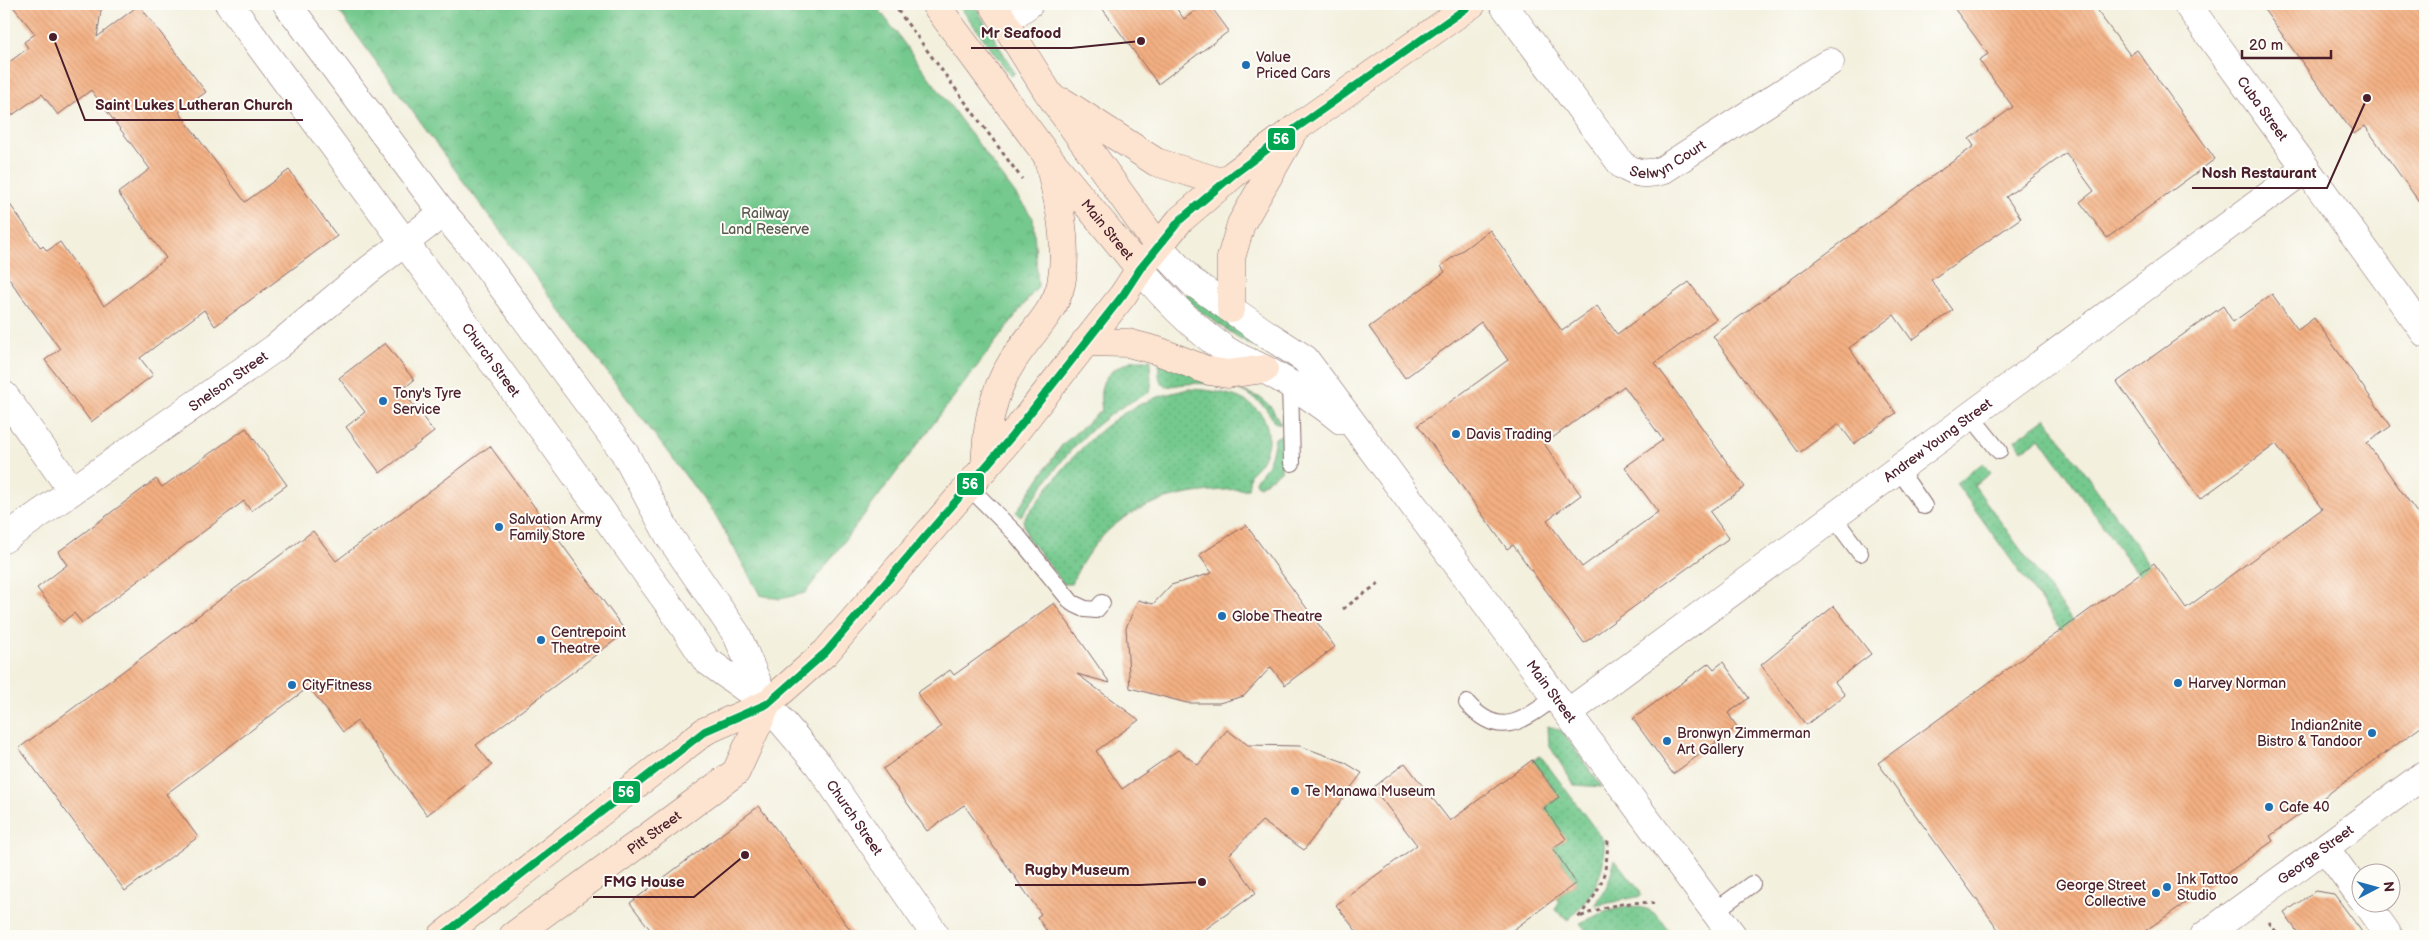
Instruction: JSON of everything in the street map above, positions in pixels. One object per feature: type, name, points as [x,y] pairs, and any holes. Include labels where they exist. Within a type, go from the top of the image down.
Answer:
[{"type":"main road","name":"Main Street","points":[[934,4],[1048,157],[1140,269]]},
{"type":"main road","name":"Pitt Street","points":[[442,936],[705,731],[767,704],[826,652],[977,478],[1123,295],[1140,269],[1180,220],[1224,183],[1296,128],[1472,4]]},
{"type":"main road","name":"Main Street","points":[[999,12],[1047,91],[1158,246]]},
{"type":"main road","points":[[1047,91],[1156,162],[1224,183]]},
{"type":"main road","points":[[1231,309],[1231,258],[1241,224],[1296,128]]},
{"type":"main road","points":[[977,478],[994,398],[1012,361],[1053,304],[1060,286],[1064,238],[1060,206],[1048,157]]},
{"type":"main road","points":[[1085,342],[1128,343],[1158,351],[1209,371],[1228,374],[1264,369]]},
{"type":"main road","name":"Pitt Street","points":[[513,936],[736,772],[767,704]]},
{"type":"street","name":"Church Street","points":[[229,4],[406,242],[668,603],[706,660],[767,704],[830,781],[936,936]]},
{"type":"street","name":"Church Street","points":[[287,4],[444,213],[483,260],[624,452],[669,536],[737,635],[767,704]]},
{"type":"street","points":[[999,12],[1029,4]]},
{"type":"street","name":"Selwyn Court","points":[[1504,4],[1622,165],[1633,172],[1647,174],[1661,171],[1830,62]]},
{"type":"street","name":"Cuba Street","points":[[2187,4],[2425,334]]},
{"type":"street","name":"Andrew Young Street","points":[[1563,704],[1834,518],[2305,169]]},
{"type":"street","name":"Snelson Street","points":[[4,539],[275,348],[444,213]]},
{"type":"street","name":"Main Street","points":[[1158,246],[1191,281],[1306,359],[1733,936]]},
{"type":"street","name":"Main Street","points":[[1140,269],[1176,310],[1195,327],[1228,351],[1264,369],[1321,404],[1371,445]]},
{"type":"street","points":[[4,395],[71,490]]},
{"type":"street","name":"George Street","points":[[2204,936],[2425,774]]},
{"type":"street","points":[[2325,848],[2352,884]]},
{"type":"street","points":[[2372,912],[2389,936]]},
{"type":"lane","points":[[1290,384],[1292,463]]},
{"type":"lane","points":[[1971,416],[1999,451]]},
{"type":"lane","points":[[1899,470],[1924,506]]},
{"type":"lane","points":[[977,478],[1016,534],[1072,603],[1086,609],[1096,610],[1102,603]]},
{"type":"lane","points":[[1834,518],[1860,554]]},
{"type":"lane","points":[[1467,703],[1479,717],[1495,724],[1511,724],[1563,704]]},
{"type":"lane","points":[[1715,911],[1752,884]]},
{"type":"path","points":[[1343,609],[1380,583]]},
{"type":"path","points":[[1608,841],[1605,876],[1598,893],[1578,918],[1630,901],[1654,903]]},
{"type":"green space","name":"Railway Land Reserve","points":[[334,4],[875,4],[1033,218],[1038,286],[805,593],[780,599],[760,595],[719,521],[466,185]]},
{"type":"green space","points":[[958,4],[974,4],[1015,73],[1011,76]]},
{"type":"green space","points":[[1188,293],[1293,367],[1251,345],[1213,320],[1184,298]]},
{"type":"green space","points":[[1134,360],[1151,360],[1150,392],[1127,404],[1091,430],[1062,460],[1021,516],[1016,512],[1062,445],[1102,410],[1101,391],[1106,378],[1117,368]]},
{"type":"green space","points":[[1159,362],[1177,366],[1261,398],[1271,407],[1281,424],[1274,422],[1266,409],[1255,399],[1242,391],[1228,386],[1196,383],[1166,387],[1160,380]]},
{"type":"green space","points":[[1188,389],[1215,392],[1242,399],[1262,415],[1267,426],[1268,441],[1262,459],[1250,474],[1248,489],[1192,493],[1143,507],[1122,519],[1103,536],[1086,557],[1071,584],[1064,584],[1027,537],[1023,520],[1081,449],[1114,420],[1155,398]]},
{"type":"green space","points":[[2046,418],[2151,566],[2138,575],[2040,438],[2022,450],[2015,440]]},
{"type":"green space","points":[[1283,434],[1281,471],[1260,486],[1256,484],[1255,480],[1264,471],[1269,461],[1275,438]]},
{"type":"green space","points":[[1983,463],[1991,473],[1974,485],[2073,622],[2062,631],[1956,483]]},
{"type":"green space","points":[[1548,726],[1562,731],[1602,787],[1574,785],[1549,745]]},
{"type":"green space","points":[[1540,755],[1604,841],[1603,864],[1596,885],[1577,912],[1568,920],[1555,910],[1559,902],[1556,898],[1576,883],[1553,848],[1565,839],[1544,808],[1559,797],[1532,760]]},
{"type":"green space","points":[[1615,860],[1640,891],[1641,896],[1595,906],[1608,884]]},
{"type":"green space","points":[[1628,906],[1644,908],[1655,914],[1673,936],[1590,936],[1580,923],[1605,912]]},
{"type":"building","points":[[11,4],[102,4],[97,37],[139,5],[206,92],[179,112],[245,202],[289,170],[337,236],[215,326],[204,310],[140,358],[153,375],[91,422],[45,360],[60,349],[4,272],[4,196],[41,248],[43,246],[47,251],[60,242],[104,306],[166,258],[118,193],[150,169],[91,90],[58,115],[42,94],[4,121],[4,66],[28,48],[24,42],[35,34]]},
{"type":"building","points":[[1099,4],[1173,4],[1184,19],[1205,4],[1209,4],[1229,31],[1158,84]]},
{"type":"building","points":[[1951,4],[2092,4],[2130,55],[2137,50],[2215,159],[2107,238],[2080,202],[2094,191],[2066,153],[2006,197],[2021,218],[1931,280],[1953,310],[1912,340],[1894,315],[1849,348],[1896,413],[1854,444],[1839,424],[1799,453],[1713,336],[1974,146],[1969,139],[2013,107],[1979,60],[1988,54]]},
{"type":"building","points":[[2260,4],[2425,4],[2425,210],[2365,126],[2354,134]]},
{"type":"building","points":[[1490,230],[1562,331],[1597,306],[1617,334],[1689,282],[1716,319],[1655,363],[1745,487],[1710,512],[1729,538],[1584,643],[1513,545],[1507,549],[1418,425],[1508,360],[1481,322],[1405,378],[1369,327],[1445,272],[1441,266]],"holes":[[[1624,386],[1663,440],[1625,467],[1658,512],[1582,567],[1547,520],[1581,495],[1544,444]]]},
{"type":"building","name":"Harvey Norman","points":[[2272,294],[2298,330],[2314,318],[2391,426],[2367,443],[2425,524],[2425,724],[2270,836],[2273,841],[2138,936],[2003,936],[1878,763],[2154,563],[2186,608],[2322,509],[2276,444],[2200,499],[2117,382],[2223,306],[2233,322]]},
{"type":"building","name":"Tony's Tyre Service","points":[[385,343],[414,380],[402,390],[434,432],[380,473],[346,427],[365,412],[339,378]]},
{"type":"building","points":[[246,428],[287,485],[251,511],[244,501],[82,623],[74,613],[63,622],[37,588],[67,565],[58,552],[156,479],[162,487]]},
{"type":"building","points":[[490,446],[626,632],[476,745],[492,765],[427,815],[357,721],[343,732],[309,687],[166,794],[198,837],[125,891],[19,748],[313,531],[336,561]]},
{"type":"building","name":"Globe Theatre","points":[[1246,525],[1335,647],[1285,685],[1271,667],[1244,696],[1219,703],[1187,703],[1130,688],[1126,628],[1138,600],[1153,604],[1171,585],[1212,573],[1199,555]]},
{"type":"building","points":[[1054,603],[1110,683],[1077,674],[1139,720],[1096,751],[1122,789],[1178,750],[1198,765],[1227,730],[1248,745],[1300,746],[1344,762],[1362,773],[1304,850],[1262,821],[1229,855],[1256,893],[1196,936],[1050,936],[1037,917],[1041,914],[964,805],[927,831],[883,769],[941,727],[917,693],[950,670],[954,675]]},
{"type":"building","points":[[1834,606],[1871,654],[1835,682],[1845,695],[1806,725],[1761,665]]},
{"type":"building","points":[[1723,662],[1749,698],[1728,713],[1737,727],[1673,774],[1633,719],[1709,663],[1714,669]]},
{"type":"building","points":[[1532,760],[1559,797],[1544,808],[1566,839],[1553,848],[1576,883],[1505,936],[1360,936],[1336,905],[1417,845],[1373,788],[1405,763],[1450,821]]},
{"type":"building","points":[[759,806],[855,936],[655,936],[630,903]]},
{"type":"building","points":[[2315,891],[2334,894],[2365,936],[2300,936],[2284,913]]},
{"type":"transit line","name":"56","points":[[442,936],[705,731],[767,704],[826,652],[1012,436],[1180,220],[1234,174],[1296,128],[1472,4]]},
{"type":"place","name":"Saint Lukes Lutheran Church","points":[[53,37]]},
{"type":"place","name":"Mr Seafood","points":[[1141,41]]},
{"type":"place","name":"Value Priced Cars","points":[[1246,65]]},
{"type":"place","name":"Nosh Restaurant","points":[[2367,98]]},
{"type":"place","name":"Tony's Tyre Service","points":[[383,401]]},
{"type":"place","name":"Davis Trading","points":[[1456,434]]},
{"type":"place","name":"Salvation Army Family Store","points":[[499,527]]},
{"type":"place","name":"Globe Theatre","points":[[1222,616]]},
{"type":"place","name":"Centrepoint Theatre","points":[[541,640]]},
{"type":"place","name":"Harvey Norman","points":[[2178,683]]},
{"type":"place","name":"CityFitness","points":[[292,685]]},
{"type":"place","name":"Indian2nite Bistro & Tandoor","points":[[2372,733]]},
{"type":"place","name":"Bronwyn Zimmerman Art Gallery","points":[[1667,741]]},
{"type":"place","name":"Te Manawa Museum","points":[[1295,791]]},
{"type":"place","name":"Cafe 40","points":[[2269,807]]},
{"type":"place","name":"FMG House","points":[[745,855]]},
{"type":"place","name":"Rugby Museum","points":[[1202,882]]},
{"type":"place","name":"Ink Tattoo Studio","points":[[2167,887]]},
{"type":"place","name":"George Street Collective","points":[[2156,893]]}]
